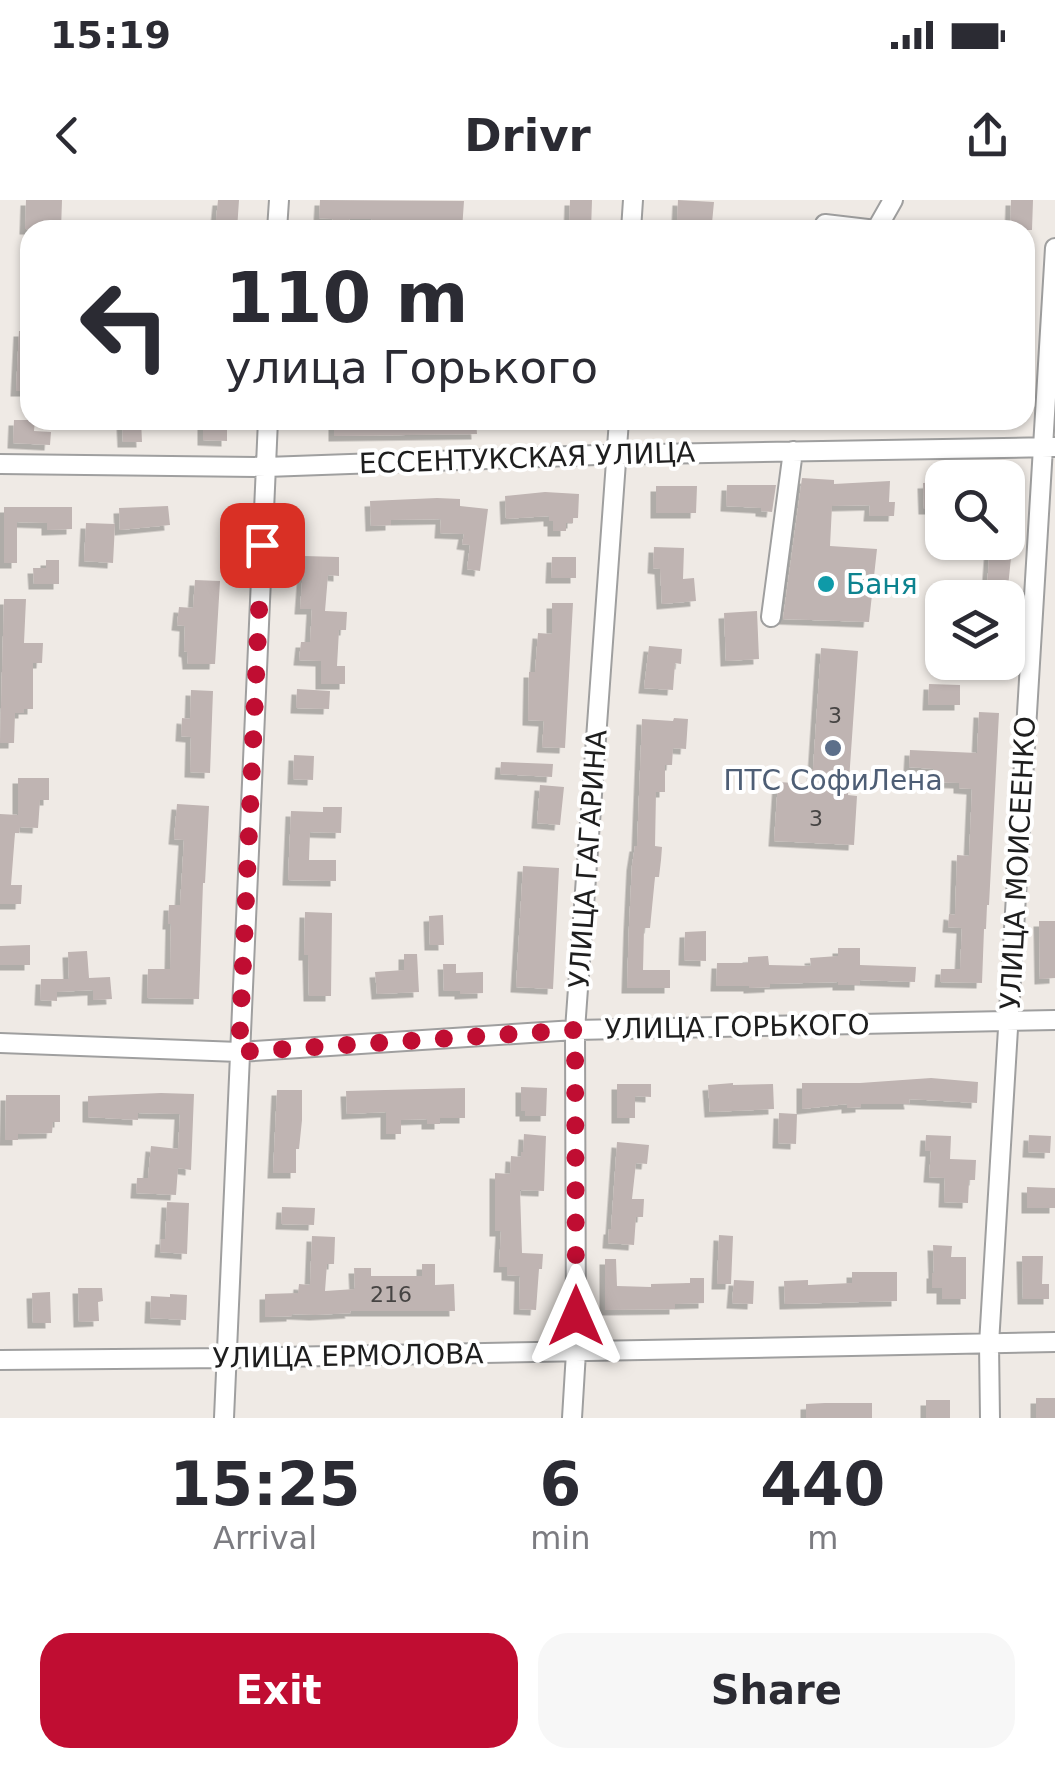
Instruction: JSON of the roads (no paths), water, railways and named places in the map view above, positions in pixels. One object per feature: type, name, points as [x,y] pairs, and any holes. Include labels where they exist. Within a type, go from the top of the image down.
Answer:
[{"type":"street","name":"УЛИЦА МОИСЕЕНКО","points":[[990,1418],[988,1344],[1049,447],[1055,248]]},
{"type":"street","points":[[224,1418],[268,430]]},
{"type":"street","name":"УЛИЦА ГАГАРИНА","points":[[572,1418],[576,1352],[575,1030],[618,430]]},
{"type":"street","name":"ЕССЕНТУКСКАЯ УЛИЦА","points":[[0,464],[266,467],[616,454],[1049,447]]},
{"type":"street","points":[[770,617],[793,451]]},
{"type":"street","name":"УЛИЦА ГОРЬКОГО","points":[[0,1043],[239,1052],[575,1030],[1055,1020]]},
{"type":"street","name":"УЛИЦА ЕРМОЛОВА","points":[[0,1360],[1055,1342]]},
{"type":"place","name":"Баня","points":[[826,584]]},
{"type":"place","name":"ПТС СофиЛена","points":[[833,748]]}]
